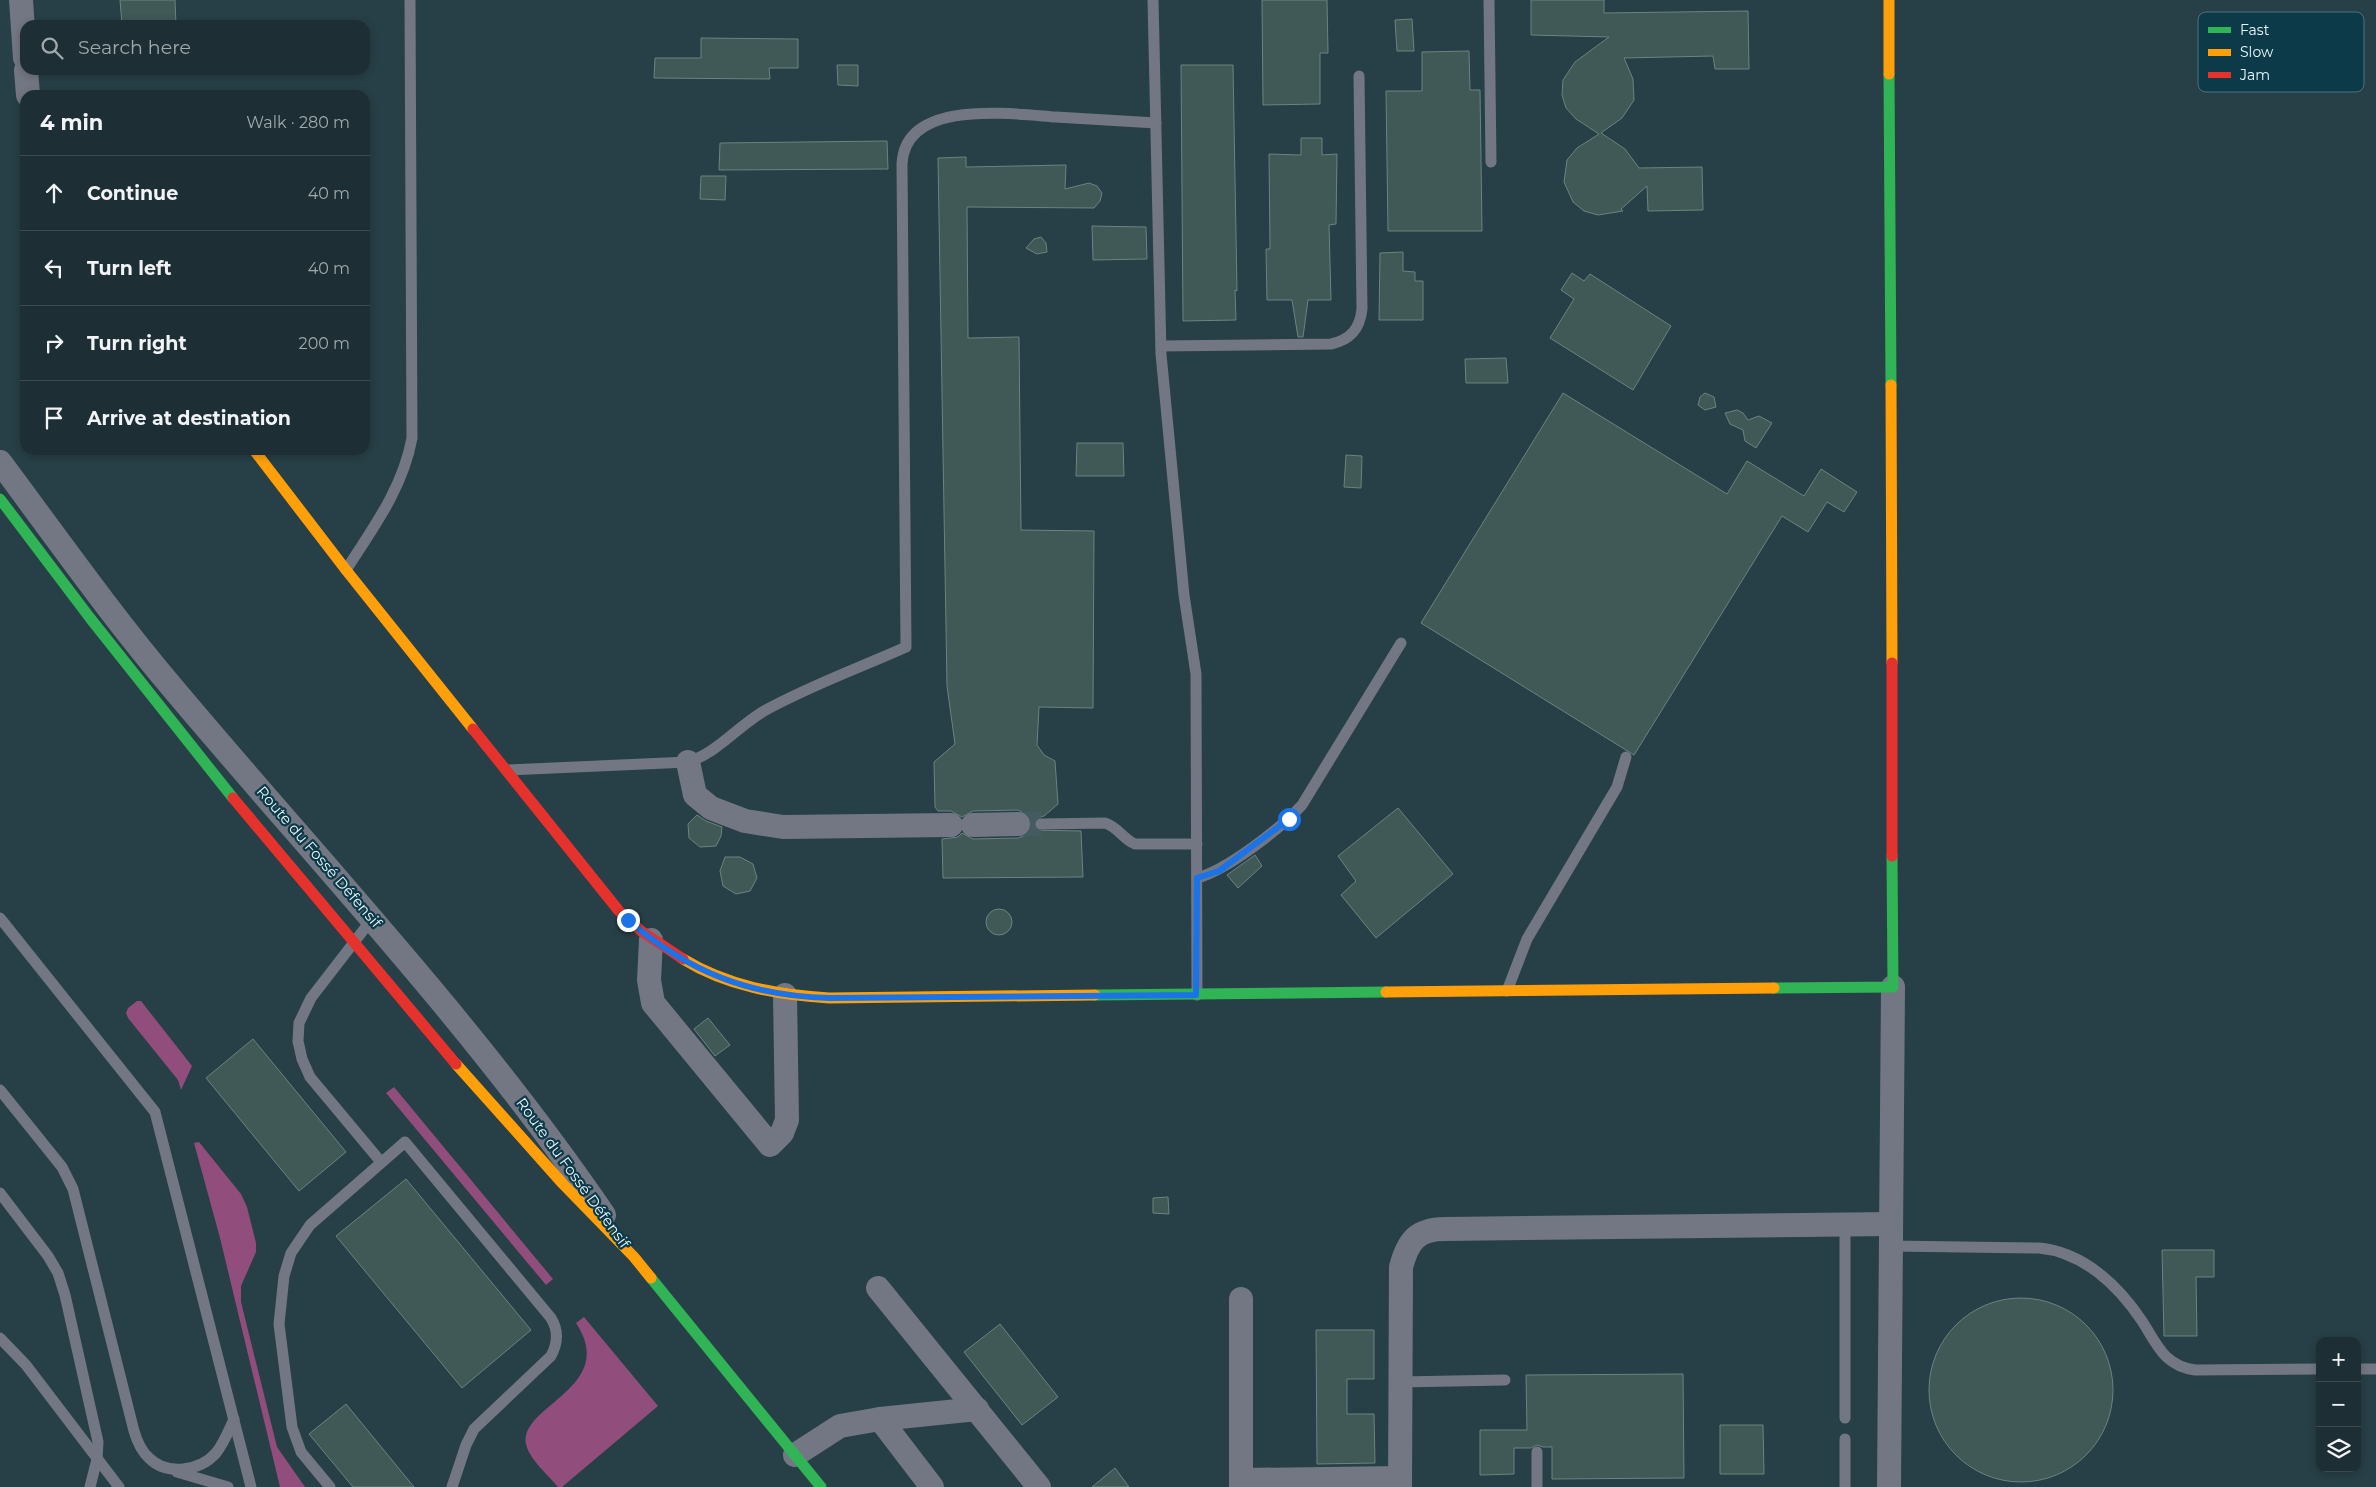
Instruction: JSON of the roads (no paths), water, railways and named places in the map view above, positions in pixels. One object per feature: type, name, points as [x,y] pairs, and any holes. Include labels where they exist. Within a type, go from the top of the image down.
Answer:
[{"type":"street","points":[[21,0],[22,20]]},
{"type":"street","points":[[1889,0],[1893,987],[1889,1487]]},
{"type":"street","points":[[26,75],[28,90]]},
{"type":"street","points":[[258,455],[346,570],[612,903],[651,940],[705,972],[746,987],[785,995],[839,998],[1893,987]]},
{"type":"street","name":"Route du Fossé Défensif","points":[[0,462],[160,673],[372,919],[536,1118],[634,1258]]},
{"type":"street","name":"Route du Fossé Défensif","points":[[0,499],[201,760],[352,943],[563,1184],[634,1258]]},
{"type":"street","points":[[688,762],[696,795],[711,808],[745,821],[783,827],[1018,824]]},
{"type":"street","points":[[651,940],[649,980],[653,1003],[770,1145],[782,1132],[787,1120],[785,995]]},
{"type":"street","points":[[1241,1299],[1241,1484],[1400,1482],[1401,1267],[1411,1242],[1426,1231],[1434,1229],[1845,1224],[1891,1235]]},
{"type":"street","points":[[634,1258],[821,1487]]},
{"type":"street","points":[[878,1288],[1040,1487]]},
{"type":"street","points":[[795,1455],[840,1426],[880,1419],[977,1409]]},
{"type":"street","points":[[880,1419],[932,1487]]},
{"type":"lane","points":[[346,570],[395,490],[406,464],[412,438],[410,0]]},
{"type":"lane","points":[[1153,0],[1161,346],[1184,594],[1196,669],[1196,995]]},
{"type":"lane","points":[[1489,0],[1491,162]]},
{"type":"lane","points":[[1161,346],[1331,344],[1339,342],[1353,333],[1361,318],[1362,309],[1359,76]]},
{"type":"lane","points":[[506,770],[688,762],[703,756],[774,706],[906,647],[902,164],[904,149],[917,132],[935,122],[976,114],[1156,123]]},
{"type":"lane","points":[[1197,878],[1219,871],[1289,819],[1302,805],[1401,643]]},
{"type":"lane","points":[[1507,991],[1527,939],[1618,787],[1626,757]]},
{"type":"lane","points":[[1041,824],[1105,823],[1115,827],[1126,839],[1135,844],[1197,844]]},
{"type":"lane","points":[[0,918],[156,1112],[251,1487]]},
{"type":"lane","points":[[372,919],[352,943],[306,1007],[299,1023],[298,1041],[302,1059],[310,1076],[381,1162]]},
{"type":"lane","points":[[0,1090],[62,1167],[73,1189],[134,1431],[142,1450],[149,1459],[168,1469],[228,1487]]},
{"type":"lane","points":[[330,1487],[301,1452],[292,1427],[279,1324],[282,1288],[291,1252],[303,1233],[405,1142],[551,1318],[557,1330],[556,1343],[551,1356],[474,1429],[466,1444],[452,1487]]},
{"type":"lane","points":[[0,1192],[48,1256],[62,1284],[98,1442],[97,1459],[90,1487]]},
{"type":"lane","points":[[1845,1224],[1845,1418]]},
{"type":"lane","points":[[1891,1235],[2039,1248],[2061,1252],[2082,1261],[2102,1275],[2135,1311],[2162,1354],[2176,1365],[2195,1370],[2316,1369]]},
{"type":"lane","points":[[0,1338],[26,1365],[119,1487]]},
{"type":"lane","points":[[2361,1369],[2376,1369]]},
{"type":"lane","points":[[1400,1382],[1505,1380]]},
{"type":"lane","points":[[168,1469],[190,1468],[208,1460],[220,1446],[234,1418]]},
{"type":"lane","points":[[1845,1440],[1845,1487]]},
{"type":"lane","points":[[1537,1452],[1538,1487]]},
{"type":"tunnel","points":[[1018,824],[1041,824]]}]
